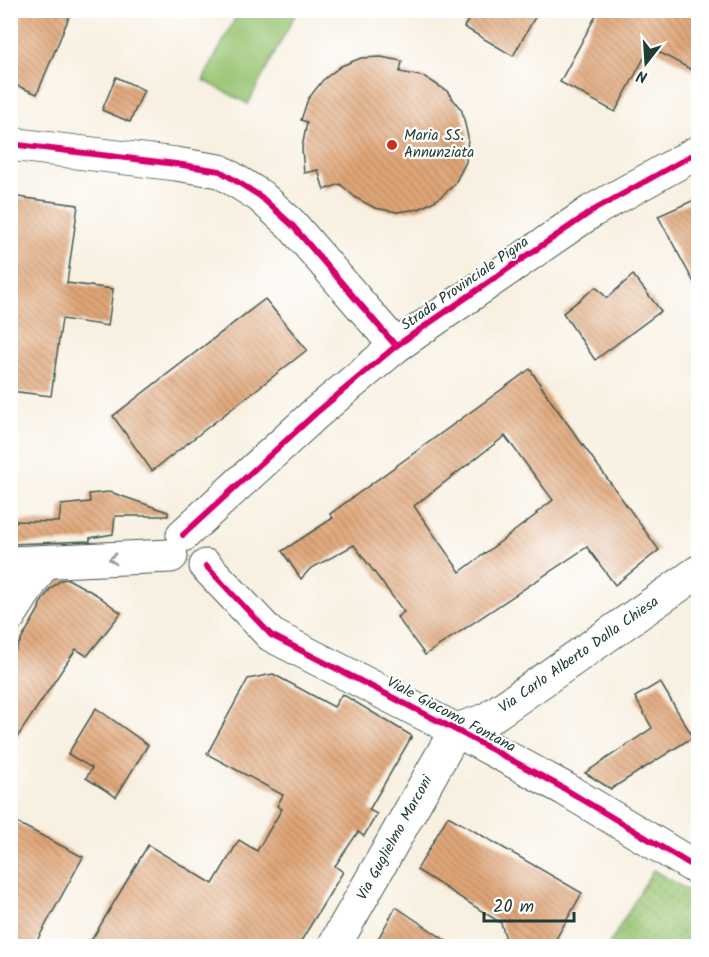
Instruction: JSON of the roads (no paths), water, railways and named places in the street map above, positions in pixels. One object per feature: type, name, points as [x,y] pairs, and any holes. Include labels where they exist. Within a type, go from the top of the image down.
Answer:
[{"type":"street","points":[[10,144],[220,171],[260,196],[292,225],[396,346]]},
{"type":"street","name":"Strada Provinciale Pigna","points":[[177,545],[316,413],[396,346],[592,211],[699,152]]},
{"type":"street","points":[[10,562],[44,562],[177,545]]},
{"type":"street","name":"Viale Giacomo Fontana","points":[[177,545],[177,567],[188,573],[201,570],[206,566],[271,635],[565,789],[699,869]]},
{"type":"street","points":[[10,615],[44,562]]},
{"type":"street","name":"Via Carlo Alberto Dalla Chiesa","points":[[456,730],[486,720],[699,572]]},
{"type":"street","name":"Via Guglielmo Marconi","points":[[334,946],[456,730]]},
{"type":"place","name":"Maria SS. Annunziata","points":[[392,145]]}]
